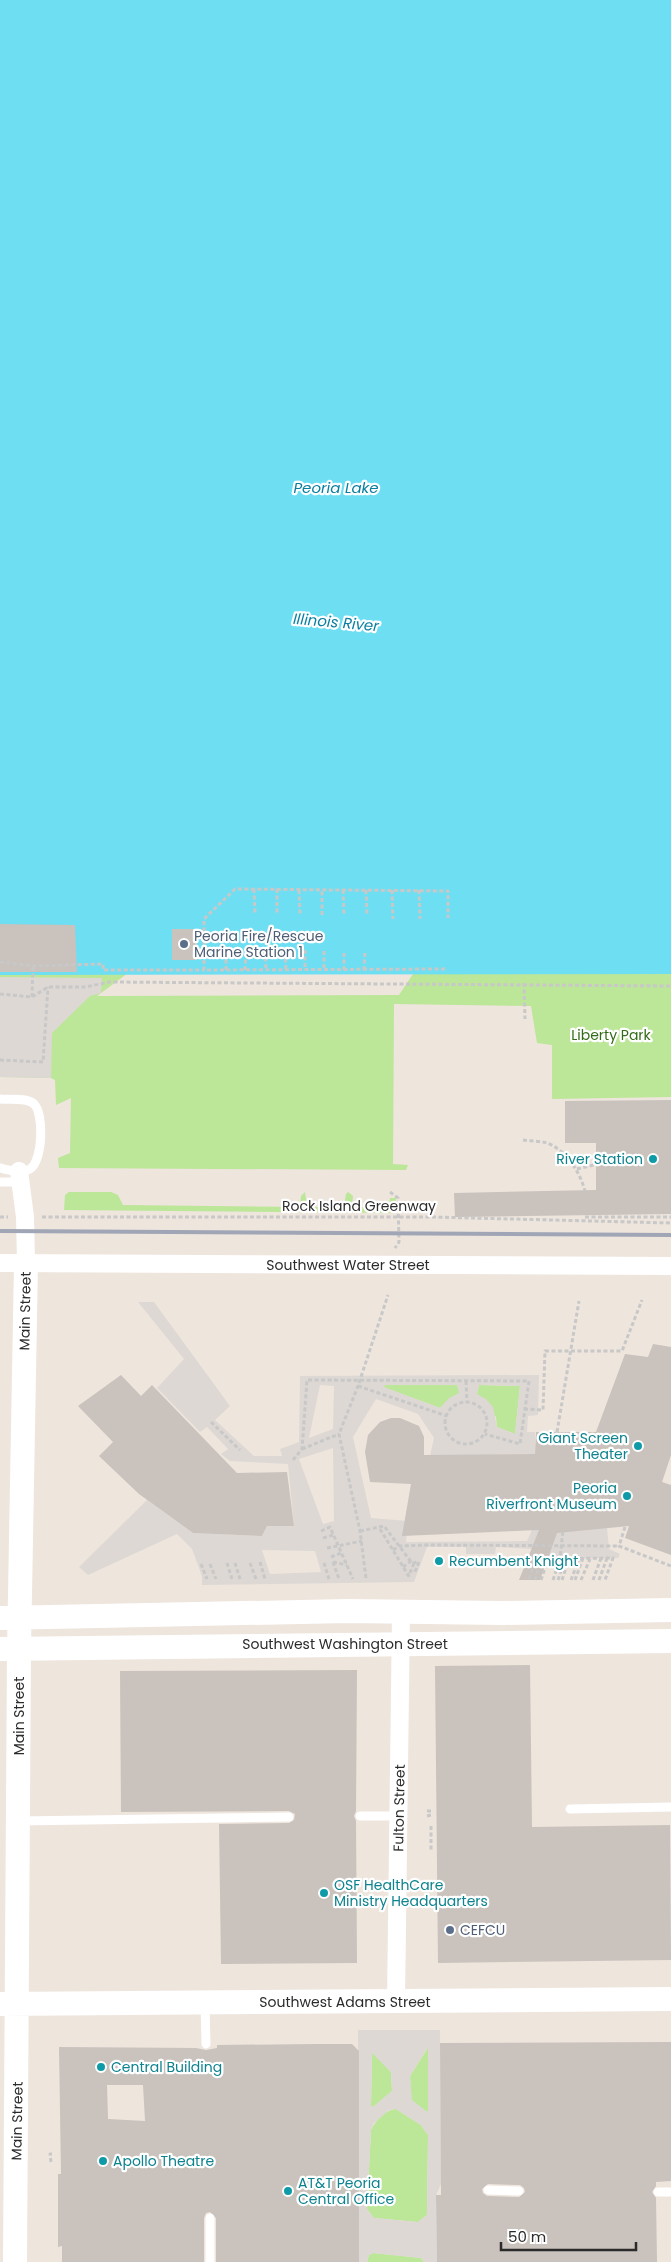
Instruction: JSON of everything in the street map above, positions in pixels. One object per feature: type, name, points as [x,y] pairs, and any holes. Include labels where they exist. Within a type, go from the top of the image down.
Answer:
[{"type":"street","name":"Main Street","points":[[15,2262],[9,2004],[19,1821],[10,1619],[26,1263],[25,1217],[19,1177]]},
{"type":"street","name":"Southwest Water Street","points":[[0,1263],[671,1266]]},
{"type":"street","points":[[10,1619],[98,1615],[671,1610]]},
{"type":"street","name":"Fulton Street","points":[[396,2002],[401,1613]]},
{"type":"street","name":"Southwest Washington Street","points":[[10,1649],[671,1641]]},
{"type":"street","name":"Southwest Adams Street","points":[[9,2004],[671,2000]]},
{"type":"lane","points":[[0,1099],[27,1100],[34,1104],[39,1113],[41,1150],[37,1162],[30,1170],[19,1177],[0,1182]]},
{"type":"lane","points":[[0,1168],[19,1177]]},
{"type":"lane","points":[[570,1809],[671,1807]]},
{"type":"lane","points":[[360,1816],[399,1816]]},
{"type":"lane","points":[[19,1821],[289,1817]]},
{"type":"lane","points":[[204,2003],[206,2044]]},
{"type":"lane","points":[[488,2190],[519,2191]]},
{"type":"lane","points":[[658,2192],[671,2192]]},
{"type":"lane","points":[[210,2218],[210,2262]]},
{"type":"path","points":[[204,970],[204,919],[235,889],[448,891],[448,918]]},
{"type":"path","points":[[254,889],[255,914]]},
{"type":"path","points":[[277,889],[277,914]]},
{"type":"path","points":[[299,890],[300,915]]},
{"type":"path","points":[[322,890],[322,915]]},
{"type":"path","points":[[343,890],[344,916]]},
{"type":"path","points":[[366,890],[367,915]]},
{"type":"path","points":[[392,890],[393,919]]},
{"type":"path","points":[[419,890],[420,919]]},
{"type":"path","points":[[226,950],[226,970]]},
{"type":"path","points":[[305,950],[305,970]]},
{"type":"path","points":[[245,970],[246,951]]},
{"type":"path","points":[[265,951],[266,970]]},
{"type":"path","points":[[324,951],[324,970]]},
{"type":"path","points":[[344,951],[344,970]]},
{"type":"path","points":[[364,970],[365,951]]},
{"type":"path","points":[[285,952],[286,970]]},
{"type":"path","points":[[0,962],[33,966],[103,964],[103,970],[445,969]]},
{"type":"path","points":[[32,997],[33,966]]},
{"type":"path","points":[[0,994],[32,997],[48,987],[85,987],[110,982],[524,983],[671,986]]},
{"type":"path","points":[[524,983],[525,1019]]},
{"type":"path","points":[[0,1060],[43,1062],[48,987]]},
{"type":"path","points":[[524,1140],[546,1143],[554,1148],[576,1169],[585,1191]]},
{"type":"path","points":[[576,1169],[635,1156]]},
{"type":"path","points":[[390,1192],[398,1198],[399,1242],[393,1251]]},
{"type":"path","name":"Rock Island Greenway","points":[[47,1216],[671,1222]]},
{"type":"path","points":[[645,1222],[646,1216]]},
{"type":"path","points":[[585,1217],[671,1217]]},
{"type":"path","points":[[366,1578],[362,1540],[339,1434],[358,1386],[388,1295]]},
{"type":"path","points":[[524,1409],[543,1410],[545,1351],[622,1351],[642,1300]]},
{"type":"path","points":[[557,1432],[580,1301]]},
{"type":"path","points":[[302,1449],[307,1380],[529,1381],[520,1444],[485,1434]]},
{"type":"path","points":[[466,1381],[466,1402]]},
{"type":"path","points":[[358,1386],[447,1416]]},
{"type":"path","points":[[466,1402],[476,1405],[485,1414],[487,1421],[485,1434],[475,1443],[461,1443],[454,1440],[446,1429],[447,1416],[456,1405],[466,1402]]},
{"type":"path","points":[[211,1422],[240,1450]]},
{"type":"path","points":[[293,1460],[302,1449],[339,1434]]},
{"type":"path","points":[[360,1531],[380,1529],[384,1526],[412,1562]]},
{"type":"path","points":[[320,1531],[330,1527],[353,1579]]},
{"type":"path","points":[[619,1546],[625,1527]]},
{"type":"path","points":[[380,1529],[410,1578]]},
{"type":"path","points":[[553,1580],[560,1559],[563,1530]]},
{"type":"path","points":[[384,1535],[389,1532]]},
{"type":"path","points":[[323,1538],[333,1535]]},
{"type":"path","points":[[327,1548],[337,1544],[362,1540]]},
{"type":"path","points":[[389,1543],[394,1540]]},
{"type":"path","points":[[393,1550],[399,1546],[619,1546],[671,1566]]},
{"type":"path","points":[[331,1557],[342,1553]]},
{"type":"path","points":[[398,1559],[406,1554]]},
{"type":"path","points":[[581,1580],[590,1558]]},
{"type":"path","points":[[593,1580],[602,1558]]},
{"type":"path","points":[[599,1580],[608,1558]]},
{"type":"path","points":[[529,1579],[536,1559],[613,1558],[605,1580]]},
{"type":"path","points":[[535,1580],[541,1559]]},
{"type":"path","points":[[541,1580],[548,1559]]},
{"type":"path","points":[[560,1580],[567,1559]]},
{"type":"path","points":[[570,1580],[581,1559]]},
{"type":"path","points":[[575,1580],[581,1559]]},
{"type":"path","points":[[250,1562],[256,1579]]},
{"type":"path","points":[[260,1562],[265,1579]]},
{"type":"path","points":[[339,1579],[333,1562],[347,1565]]},
{"type":"path","points":[[403,1567],[412,1562],[418,1562],[412,1573]]},
{"type":"path","points":[[227,1563],[232,1579]]},
{"type":"path","points":[[235,1563],[240,1579]]},
{"type":"path","points":[[324,1563],[330,1579]]},
{"type":"path","points":[[201,1564],[207,1579]]},
{"type":"path","points":[[210,1564],[216,1579]]},
{"type":"path","points":[[431,1826],[431,1851]]},
{"type":"path","points":[[51,2162],[50,2156],[52,2154]]},
{"type":"green space","name":"Liberty Park","points":[[128,973],[97,996],[399,995],[413,974],[671,974],[671,1097],[552,1099],[552,1045],[537,1043],[531,1006],[394,1004],[393,1164],[408,1165],[406,1170],[59,1168],[58,1158],[70,1153],[71,1098],[56,1105],[55,1080],[51,1078],[0,1077],[0,975]]},
{"type":"green space","points":[[69,1192],[111,1192],[118,1195],[123,1205],[300,1207],[301,1196],[305,1192],[307,1207],[344,1207],[348,1192],[353,1196],[352,1207],[389,1207],[390,1198],[396,1198],[396,1213],[64,1210],[65,1195]]},
{"type":"green space","points":[[384,1385],[457,1385],[460,1393],[440,1408],[383,1387]]},
{"type":"green space","points":[[479,1385],[520,1386],[515,1434],[497,1427],[496,1417],[477,1394]]},
{"type":"green space","points":[[429,2046],[427,2112],[411,2100],[410,2076]]},
{"type":"green space","points":[[372,2052],[391,2072],[392,2091],[373,2107],[371,2106]]},
{"type":"green space","points":[[396,2109],[421,2125],[428,2135],[427,2215],[418,2222],[374,2218],[367,2209],[371,2130],[381,2116],[388,2111]]},
{"type":"green space","points":[[373,2253],[421,2258],[424,2262],[367,2262],[369,2255]]},
{"type":"shaded area","points":[[0,977],[102,978],[101,993],[90,996],[52,1033],[51,1078],[0,1077]]},
{"type":"shaded area","points":[[138,1302],[154,1302],[230,1406],[215,1420],[254,1456],[282,1456],[280,1449],[299,1442],[300,1376],[539,1375],[538,1415],[528,1416],[527,1432],[535,1432],[535,1454],[430,1456],[434,1438],[418,1414],[376,1399],[353,1437],[371,1518],[408,1521],[406,1542],[527,1541],[532,1530],[607,1528],[609,1549],[620,1554],[618,1558],[528,1559],[532,1549],[496,1547],[495,1554],[466,1554],[466,1547],[427,1547],[414,1582],[202,1585],[202,1576],[192,1549],[177,1534],[88,1575],[79,1567],[147,1500],[193,1533],[262,1536],[267,1526],[294,1526],[288,1464],[230,1461],[221,1454],[228,1449],[207,1427],[200,1432],[157,1388],[184,1359]],"holes":[[[320,1385],[334,1386],[333,1429],[309,1438]],[[385,1385],[457,1385],[459,1393],[449,1398],[440,1408],[384,1387]],[[479,1385],[520,1386],[515,1434],[497,1427],[493,1407],[486,1399],[477,1394]],[[333,1448],[334,1521],[323,1524],[299,1459]],[[262,1550],[315,1551],[321,1572],[270,1574]]]},
{"type":"shaded area","points":[[358,2030],[440,2030],[441,2184],[436,2195],[437,2262],[424,2262],[421,2258],[374,2253],[369,2255],[367,2262],[359,2262]],"holes":[[[428,2047],[428,2111],[427,2112],[412,2100],[410,2076]],[[372,2053],[391,2072],[392,2091],[373,2107],[371,2106]],[[396,2109],[421,2125],[428,2135],[427,2215],[418,2222],[374,2218],[367,2209],[371,2130],[374,2123],[389,2110]]]},
{"type":"water","name":"Peoria Lake","points":[[0,0],[671,0],[671,974],[0,975]]},
{"type":"building","points":[[0,924],[75,925],[77,972],[0,972]]},
{"type":"building","name":"Peoria Fire/Rescue Marine Station 1","points":[[172,929],[197,929],[197,960],[172,960]]},
{"type":"building","name":"River Station","points":[[671,1100],[671,1214],[455,1217],[454,1193],[596,1190],[596,1143],[565,1143],[565,1101]]},
{"type":"building","points":[[653,1344],[671,1347],[671,1455],[662,1482],[671,1485],[671,1555],[625,1538],[629,1526],[557,1533],[540,1580],[519,1580],[539,1530],[402,1536],[411,1484],[370,1482],[365,1452],[368,1435],[380,1422],[391,1418],[400,1418],[419,1426],[424,1437],[424,1455],[535,1454],[536,1432],[596,1432],[625,1354],[648,1357]]},
{"type":"building","points":[[121,1375],[141,1396],[152,1385],[237,1473],[287,1472],[294,1526],[267,1526],[262,1536],[193,1533],[139,1494],[99,1456],[113,1442],[78,1406]]},
{"type":"building","points":[[530,1665],[532,1827],[670,1825],[671,1960],[438,1963],[435,1666]]},
{"type":"building","points":[[357,1670],[356,1811],[354,1816],[356,1821],[357,1963],[221,1964],[219,1824],[289,1823],[294,1820],[295,1814],[289,1811],[121,1812],[120,1671]]},
{"type":"building","points":[[671,2042],[671,2181],[656,2182],[652,2192],[656,2198],[657,2262],[437,2262],[436,2195],[441,2195],[440,2043]],"holes":[[[488,2184],[520,2185],[524,2188],[525,2192],[519,2197],[487,2196],[483,2193],[482,2189]]]},
{"type":"building","points":[[352,2044],[359,2051],[359,2262],[216,2262],[216,2218],[210,2212],[206,2213],[204,2218],[204,2262],[62,2262],[62,2246],[58,2247],[58,2174],[61,2174],[59,2047],[196,2048],[206,2050],[217,2048],[217,2045]],"holes":[[[107,2085],[143,2085],[145,2121],[108,2119]]]},
{"type":"railway","points":[[0,1231],[671,1235]]},
{"type":"place","name":"Peoria Fire/Rescue Marine Station 1","points":[[184,944]]},
{"type":"place","name":"River Station","points":[[653,1159]]},
{"type":"place","name":"Giant Screen Theater","points":[[638,1446]]},
{"type":"place","name":"Peoria Riverfront Museum","points":[[627,1496]]},
{"type":"place","name":"Recumbent Knight","points":[[439,1561]]},
{"type":"place","name":"OSF HealthCare Ministry Headquarters","points":[[324,1893]]},
{"type":"place","name":"CEFCU","points":[[450,1930]]},
{"type":"place","name":"Central Building","points":[[101,2067]]},
{"type":"place","name":"Apollo Theatre","points":[[103,2161]]},
{"type":"place","name":"AT&T Peoria Central Office","points":[[288,2191]]},
{"type":"water label","name":"Illinois River","points":[[336,622]]}]
